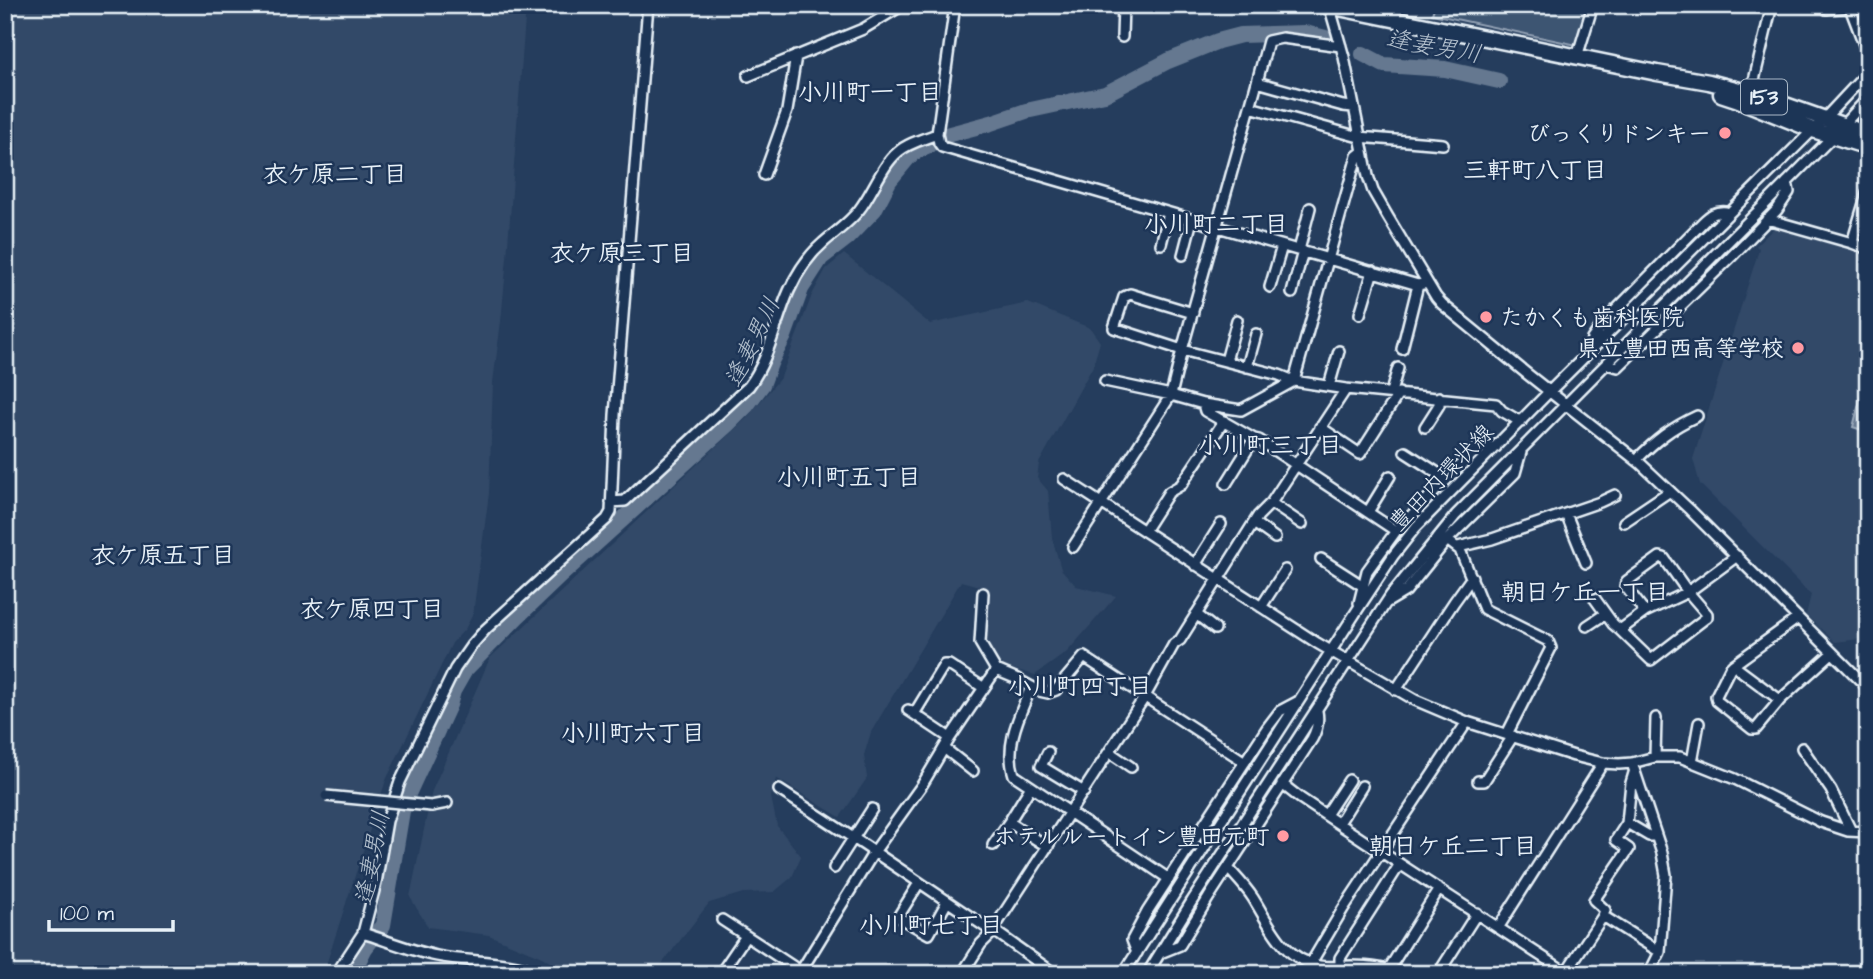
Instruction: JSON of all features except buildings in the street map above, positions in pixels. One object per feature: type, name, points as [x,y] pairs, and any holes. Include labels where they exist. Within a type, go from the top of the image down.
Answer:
[{"type":"highway","name":"153","points":[[1328,6],[1370,10],[1577,57],[1709,82],[1751,93],[1824,119],[1868,147]]},
{"type":"highway","name":"153","points":[[1657,73],[1672,82],[1736,99],[1813,130],[1868,134]]},
{"type":"street","points":[[336,974],[366,934],[393,800],[455,668],[486,629],[607,519],[611,512],[615,415],[648,5]]},
{"type":"street","points":[[748,76],[863,29],[903,5]]},
{"type":"street","points":[[955,5],[937,134],[942,147],[1422,284]]},
{"type":"street","points":[[1122,37],[1123,5]]},
{"type":"street","points":[[1577,57],[1593,5]]},
{"type":"street","points":[[1751,93],[1772,5]]},
{"type":"street","points":[[1825,5],[1827,9],[1850,6],[1868,55]]},
{"type":"street","points":[[1328,6],[1341,46],[1362,152],[1373,191],[1422,284],[1442,304],[1636,460],[1737,556],[1868,688]]},
{"type":"street","points":[[1073,547],[1171,395],[1268,41],[1282,38],[1341,46]]},
{"type":"street","points":[[764,175],[788,111],[796,56]]},
{"type":"street","name":"豊田内環状線","points":[[1123,974],[1358,608],[1416,527],[1868,72]]},
{"type":"street","points":[[1257,82],[1353,107]]},
{"type":"street","name":"豊田内環状線","points":[[1147,974],[1386,603],[1456,514],[1868,98]]},
{"type":"street","points":[[1250,107],[1359,137],[1443,144]]},
{"type":"street","points":[[611,502],[625,501],[749,386],[763,362],[797,275],[810,257],[850,221],[895,155],[904,148],[937,134]]},
{"type":"street","points":[[1105,381],[1241,410],[1294,381],[1357,156],[1362,152]]},
{"type":"street","points":[[1606,364],[1618,367],[1777,210],[1789,192],[1787,182]]},
{"type":"street","points":[[1852,243],[1868,190]]},
{"type":"street","points":[[1292,293],[1310,208]]},
{"type":"street","points":[[1588,354],[1592,339],[1604,322],[1712,213],[1721,211],[1728,214]]},
{"type":"street","points":[[1161,244],[1169,213]]},
{"type":"street","points":[[1767,219],[1868,248]]},
{"type":"street","points":[[1183,255],[1192,220]]},
{"type":"street","points":[[1270,287],[1282,246]]},
{"type":"street","points":[[1360,314],[1373,271]]},
{"type":"street","points":[[1402,349],[1422,284]]},
{"type":"street","points":[[1193,313],[1130,294],[1124,296],[1114,328],[1294,381],[1496,404],[1502,411],[1521,422]]},
{"type":"street","points":[[1226,361],[1237,320]]},
{"type":"street","points":[[1247,367],[1256,334]]},
{"type":"street","points":[[1329,386],[1339,351]]},
{"type":"street","points":[[1320,427],[1360,454],[1395,392],[1398,368]]},
{"type":"street","points":[[962,974],[1084,792],[1144,698],[1174,644],[1180,640],[1254,523],[1271,503],[1346,389]]},
{"type":"street","points":[[1425,427],[1439,405],[1438,397]]},
{"type":"street","points":[[1203,404],[1205,411],[1259,440],[1396,531]]},
{"type":"street","points":[[1636,460],[1655,440],[1676,425],[1697,416]]},
{"type":"street","points":[[1144,531],[1170,492],[1181,485],[1224,421]]},
{"type":"street","points":[[1226,484],[1254,439]]},
{"type":"street","points":[[1358,608],[1367,571],[1396,531],[1479,447],[1496,447]]},
{"type":"street","points":[[1386,603],[1406,592],[1447,540],[1515,472],[1521,450]]},
{"type":"street","points":[[1405,452],[1447,479]]},
{"type":"street","points":[[1368,512],[1390,476]]},
{"type":"street","points":[[1063,479],[1332,652],[1415,700],[1467,722],[1603,763],[1633,767],[1655,757],[1680,757],[1735,779],[1821,822],[1851,831],[1868,832]]},
{"type":"street","points":[[1624,522],[1670,491]]},
{"type":"street","points":[[1458,547],[1566,514],[1615,495]]},
{"type":"street","points":[[1868,496],[1868,540]]},
{"type":"street","points":[[1271,503],[1302,524]]},
{"type":"street","points":[[1566,514],[1586,563]]},
{"type":"street","points":[[1254,523],[1275,538]]},
{"type":"street","points":[[1195,565],[1221,524]]},
{"type":"street","points":[[1447,540],[1458,547],[1484,609],[1548,641],[1551,648],[1510,735],[1483,780],[1478,781]]},
{"type":"street","points":[[1620,630],[1645,612],[1688,592],[1737,556]]},
{"type":"street","points":[[1595,599],[1605,614],[1651,660],[1707,617],[1664,558],[1660,557],[1625,583],[1645,612]]},
{"type":"street","points":[[1321,559],[1363,586]]},
{"type":"street","points":[[1261,607],[1285,570]]},
{"type":"street","points":[[1396,690],[1472,577]]},
{"type":"street","points":[[983,593],[980,643],[996,670],[1048,693],[1056,690],[1084,657],[1245,762]]},
{"type":"street","points":[[1196,614],[1215,629]]},
{"type":"street","points":[[1587,626],[1605,614]]},
{"type":"street","points":[[1798,618],[1733,665],[1716,698],[1749,727],[1756,729],[1780,700],[1832,653]]},
{"type":"street","points":[[950,737],[911,712],[944,665],[949,665],[984,688]]},
{"type":"street","points":[[1733,665],[1780,700]]},
{"type":"street","points":[[722,920],[801,973],[874,852],[922,785],[950,737],[996,670]]},
{"type":"street","points":[[1031,687],[1011,738],[1011,766],[1014,775],[1169,879]]},
{"type":"street","points":[[1136,953],[1132,940],[1147,912],[1280,711],[1298,701]]},
{"type":"street","points":[[1160,953],[1180,945],[1316,731],[1319,718],[1317,711]]},
{"type":"street","points":[[1655,757],[1656,718]]},
{"type":"street","points":[[1311,963],[1380,851],[1467,722]]},
{"type":"street","points":[[1692,762],[1699,723]]},
{"type":"street","points":[[944,748],[973,771]]},
{"type":"street","points":[[1802,748],[1831,790],[1851,831]]},
{"type":"street","points":[[1048,752],[1041,766],[1084,792]]},
{"type":"street","points":[[1109,752],[1131,767]]},
{"type":"street","points":[[1498,928],[1603,763]]},
{"type":"street","points":[[1282,784],[1567,973],[1603,916],[1605,910],[1594,900],[1629,849],[1616,841],[1627,823],[1633,767]]},
{"type":"street","points":[[1633,767],[1662,853],[1666,875],[1660,953],[1649,974]]},
{"type":"street","points":[[1326,815],[1349,780]]},
{"type":"street","points":[[1339,823],[1362,786]]},
{"type":"street","points":[[993,845],[1030,788]]},
{"type":"street","points":[[779,790],[1055,974]]},
{"type":"street","points":[[326,796],[431,806],[447,803]]},
{"type":"street","points":[[1216,808],[1216,829]]},
{"type":"street","points":[[834,868],[872,809]]},
{"type":"street","points":[[1248,817],[1248,838]]},
{"type":"street","points":[[1009,822],[1048,847]]},
{"type":"street","points":[[1627,823],[1649,836],[1656,836]]},
{"type":"street","points":[[1186,853],[1193,847],[1207,843]]},
{"type":"street","points":[[1336,969],[1340,958],[1400,864]]},
{"type":"street","points":[[1228,868],[1251,895],[1285,948],[1316,966],[1336,969],[1355,966],[1399,974]]},
{"type":"street","points":[[919,883],[898,917],[929,934],[947,902]]},
{"type":"street","points":[[1385,970],[1439,889]]},
{"type":"street","points":[[1438,974],[1476,914]]},
{"type":"street","points":[[1603,916],[1660,953]]},
{"type":"street","points":[[366,934],[439,956],[512,964],[541,974]]},
{"type":"street","points":[[720,974],[746,936]]},
{"type":"shaded area","points":[[16,5],[526,5],[507,257],[493,382],[489,493],[473,614],[465,629],[452,643],[386,780],[323,974],[5,974],[5,28]]},
{"type":"shaded area","points":[[1435,5],[1588,5],[1577,45],[1432,14]]},
{"type":"shaded area","name":"県立豊田西高等学校","points":[[1777,225],[1868,253],[1868,487],[1863,506],[1868,638],[1835,642],[1806,615],[1811,595],[1700,484],[1693,459],[1758,253],[1759,248],[1756,246]]},
{"type":"shaded area","points":[[844,254],[930,324],[1028,303],[1090,328],[1100,342],[1093,366],[1039,463],[1037,478],[1048,491],[1052,538],[1061,569],[1076,586],[1116,596],[1067,652],[1035,675],[995,664],[981,632],[983,587],[961,581],[871,732],[864,755],[867,778],[840,817],[776,778],[771,797],[777,826],[801,856],[792,877],[774,892],[743,893],[709,903],[654,974],[568,974],[542,957],[489,935],[428,927],[410,897],[432,791],[490,658],[747,418],[781,377],[812,295],[826,269]]},
{"type":"shaded area","points":[[1861,396],[1868,398],[1868,432],[1853,427]]},
{"type":"waterway","name":"逢妻男川","points":[[352,974],[365,948],[383,925],[402,811],[453,691],[465,670],[561,575],[747,405],[762,385],[801,289],[821,258],[847,238],[874,210],[889,181],[913,153],[927,147],[935,138],[1026,111],[1105,94],[1168,61],[1218,41],[1241,35],[1305,33],[1330,39]]},
{"type":"waterway","name":"逢妻男川","points":[[1363,54],[1384,65],[1445,69],[1499,81]]},
{"type":"place","name":"びっくりドンキー","points":[[1725,133]]},
{"type":"place","name":"たかくも歯科医院","points":[[1486,317]]},
{"type":"place","name":"県立豊田西高等学校","points":[[1798,348]]},
{"type":"place","name":"ホテルルートイン豊田元町","points":[[1283,836]]},
{"type":"district","name":"小川町一丁目","points":[[870,92]]},
{"type":"district","name":"三軒町八丁目","points":[[1535,170]]},
{"type":"district","name":"衣ケ原二丁目","points":[[335,174]]},
{"type":"district","name":"小川町二丁目","points":[[1216,224]]},
{"type":"district","name":"衣ケ原三丁目","points":[[622,253]]},
{"type":"district","name":"小川町三丁目","points":[[1270,445]]},
{"type":"district","name":"小川町五丁目","points":[[849,477]]},
{"type":"district","name":"衣ケ原五丁目","points":[[163,555]]},
{"type":"district","name":"朝日ケ丘一丁目","points":[[1585,592]]},
{"type":"district","name":"衣ケ原四丁目","points":[[372,609]]},
{"type":"district","name":"小川町四丁目","points":[[1080,686]]},
{"type":"district","name":"小川町六丁目","points":[[633,733]]},
{"type":"district","name":"朝日ケ丘二丁目","points":[[1453,846]]},
{"type":"district","name":"小川町七丁目","points":[[931,925]]}]
